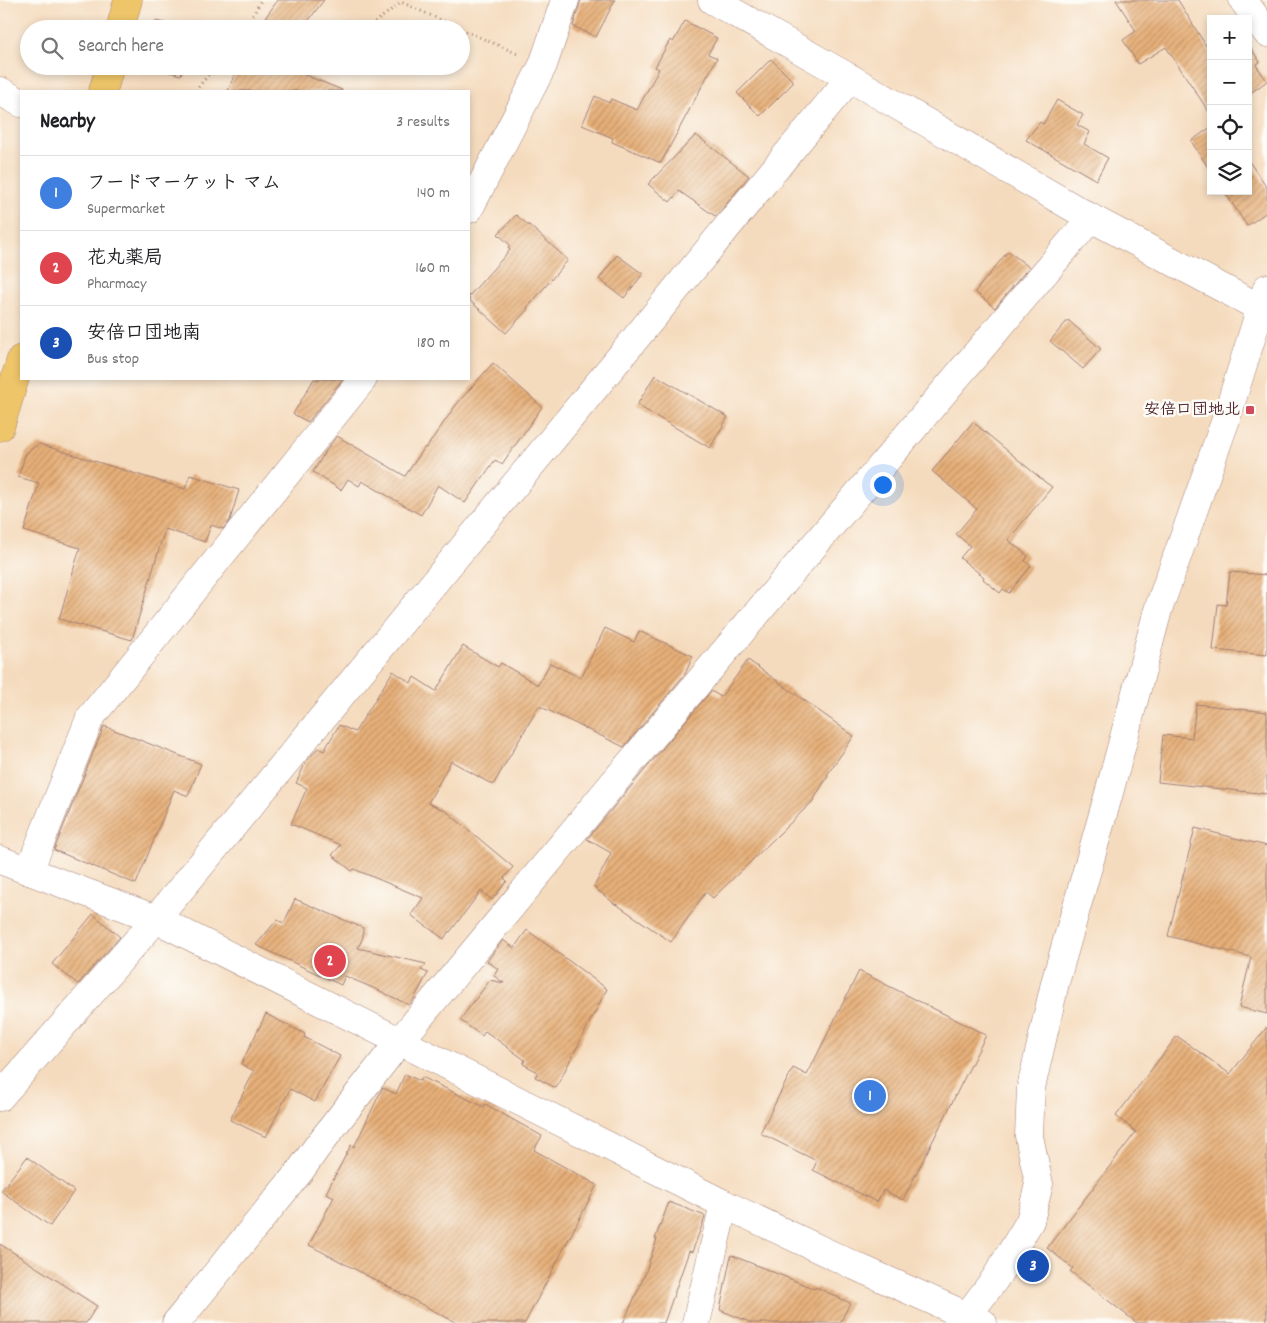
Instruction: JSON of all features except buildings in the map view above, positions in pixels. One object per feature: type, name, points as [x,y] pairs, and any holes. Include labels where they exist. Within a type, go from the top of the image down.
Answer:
[{"type":"main road","points":[[122,20],[128,0]]},
{"type":"main road","points":[[103,90],[107,75]]},
{"type":"main road","points":[[1,418],[20,362]]},
{"type":"street","points":[[470,207],[543,66],[565,0]]},
{"type":"street","points":[[0,860],[156,920],[724,1204],[975,1320],[995,1279],[1030,1221],[1039,1184],[1029,1136],[1032,1088],[1055,983],[1158,610],[1225,422],[1264,298],[1091,218],[712,0]]},
{"type":"street","points":[[1243,0],[1267,33]]},
{"type":"street","points":[[0,1097],[156,920],[850,78]]},
{"type":"street","points":[[0,91],[20,102]]},
{"type":"street","points":[[176,1323],[300,1172],[317,1147],[399,1042],[610,787],[1091,218]]},
{"type":"street","points":[[29,871],[90,718],[362,380]]},
{"type":"street","points":[[696,1323],[724,1204]]},
{"type":"path","points":[[251,20],[261,0]]},
{"type":"path","points":[[378,20],[401,2],[441,20]]},
{"type":"path","points":[[470,33],[543,66]]},
{"type":"path","points":[[196,90],[208,75]]},
{"type":"place","name":"安倍口団地北","points":[[1250,410]]},
{"type":"place","name":"花丸薬局","points":[[330,961]]},
{"type":"place","name":"フードマーケット マム","points":[[870,1096]]},
{"type":"place","name":"安倍口団地南","points":[[1033,1266]]}]
